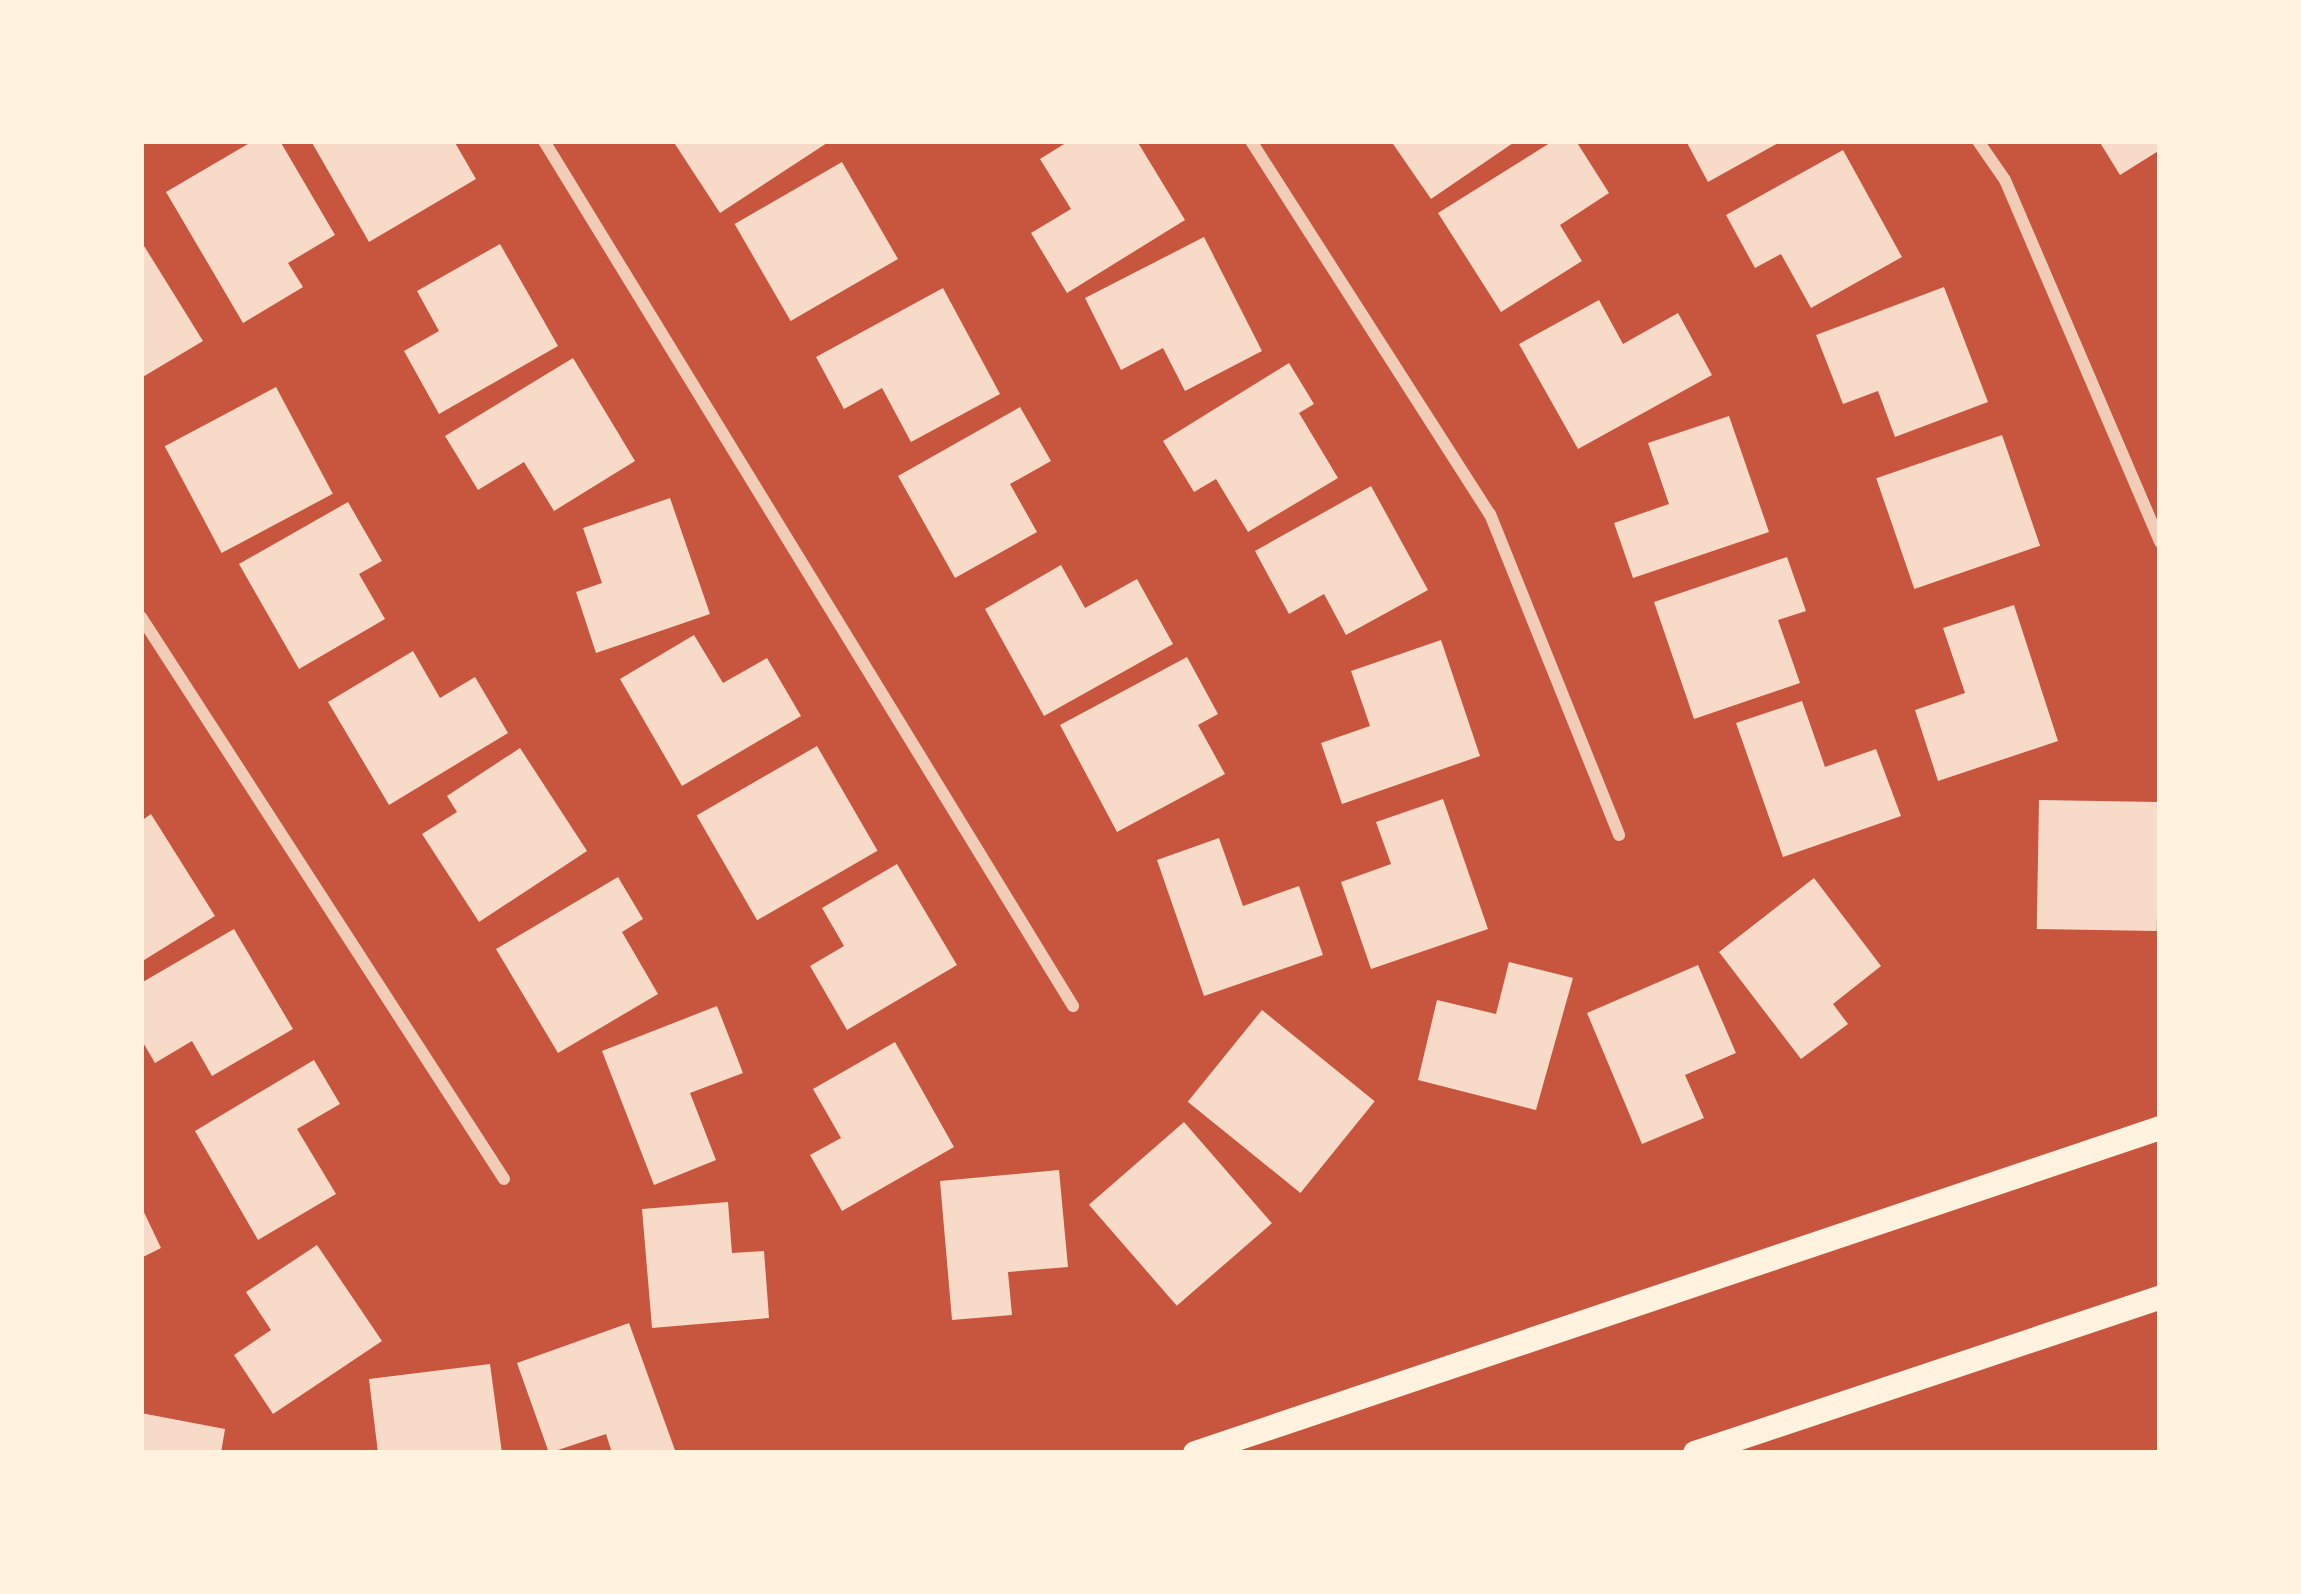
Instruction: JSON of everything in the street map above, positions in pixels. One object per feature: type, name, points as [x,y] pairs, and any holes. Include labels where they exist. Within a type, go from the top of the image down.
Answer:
[{"type":"main road","points":[[1195,1453],[2160,1128]]},
{"type":"main road","points":[[1695,1453],[2160,1297]]},
{"type":"street","points":[[544,141],[1073,1006]]},
{"type":"street","points":[[1251,141],[1490,514],[1618,835]]},
{"type":"street","points":[[1978,141],[2005,181],[2160,542]]},
{"type":"street","points":[[141,617],[504,1179]]},
{"type":"building","points":[[253,141],[280,141],[335,235],[288,263],[303,287],[243,323],[166,192]]},
{"type":"building","points":[[311,141],[454,141],[476,179],[369,242]]},
{"type":"building","points":[[673,141],[830,141],[720,213]]},
{"type":"building","points":[[1069,141],[1137,141],[1185,220],[1067,293],[1031,233],[1071,209],[1040,159]]},
{"type":"building","points":[[1391,141],[1516,141],[1431,199]]},
{"type":"building","points":[[1553,141],[1576,141],[1609,193],[1560,225],[1582,261],[1501,312],[1438,213]]},
{"type":"building","points":[[1686,141],[1782,141],[1708,182]]},
{"type":"building","points":[[2099,141],[2160,141],[2160,150],[2120,175]]},
{"type":"building","points":[[1843,150],[1902,257],[1811,308],[1781,254],[1755,268],[1726,215]]},
{"type":"building","points":[[842,162],[898,259],[791,321],[735,224]]},
{"type":"building","points":[[1204,237],[1262,351],[1185,391],[1163,348],[1121,370],[1085,298]]},
{"type":"building","points":[[141,241],[203,341],[141,378]]},
{"type":"building","points":[[500,244],[558,346],[439,414],[404,351],[439,331],[417,291]]},
{"type":"building","points":[[1944,287],[1988,402],[1895,437],[1878,391],[1843,404],[1816,335]]},
{"type":"building","points":[[943,288],[1000,394],[911,442],[882,388],[844,409],[816,357]]},
{"type":"building","points":[[1599,300],[1623,344],[1678,313],[1712,375],[1578,449],[1519,344]]},
{"type":"building","points":[[573,358],[635,461],[554,511],[524,462],[478,490],[445,436]]},
{"type":"building","points":[[1289,363],[1314,404],[1299,413],[1338,478],[1248,532],[1216,479],[1194,492],[1163,441]]},
{"type":"building","points":[[276,387],[333,494],[222,553],[165,446]]},
{"type":"building","points":[[1020,407],[1051,461],[1010,484],[1037,532],[955,578],[898,476]]},
{"type":"building","points":[[1729,416],[1769,532],[1633,578],[1614,523],[1669,504],[1648,443]]},
{"type":"building","points":[[2002,435],[2040,546],[1914,589],[1876,478]]},
{"type":"building","points":[[1371,486],[1428,590],[1346,635],[1324,594],[1289,614],[1255,551]]},
{"type":"building","points":[[670,498],[710,614],[596,653],[576,592],[602,583],[583,528]]},
{"type":"building","points":[[348,502],[382,561],[359,574],[385,619],[299,669],[239,564]]},
{"type":"building","points":[[1787,557],[1806,611],[1778,620],[1800,683],[1694,719],[1654,602]]},
{"type":"building","points":[[1061,565],[1085,608],[1137,579],[1173,644],[1044,716],[985,609]]},
{"type":"building","points":[[2014,605],[2058,741],[1938,781],[1915,710],[1965,693],[1943,628]]},
{"type":"building","points":[[694,635],[723,683],[767,658],[801,716],[682,786],[620,679]]},
{"type":"building","points":[[1441,640],[1480,756],[1342,804],[1321,743],[1370,726],[1351,671]]},
{"type":"building","points":[[413,651],[440,698],[475,677],[508,733],[389,805],[328,702]]},
{"type":"building","points":[[1187,657],[1218,714],[1198,725],[1225,774],[1117,832],[1060,725]]},
{"type":"building","points":[[1802,701],[1825,767],[1876,749],[1901,816],[1783,857],[1736,723]]},
{"type":"building","points":[[817,746],[877,851],[757,920],[697,816]]},
{"type":"building","points":[[520,748],[587,851],[479,922],[422,834],[457,812],[447,796]]},
{"type":"building","points":[[1443,799],[1488,929],[1371,969],[1341,882],[1391,864],[1376,822]]},
{"type":"building","points":[[2039,800],[2159,802],[2157,931],[2037,929]]},
{"type":"building","points":[[151,814],[215,916],[141,962],[141,821]]},
{"type":"building","points":[[1219,838],[1243,906],[1299,886],[1323,955],[1204,996],[1157,860]]},
{"type":"building","points":[[897,864],[957,965],[847,1030],[810,966],[844,946],[822,908]]},
{"type":"building","points":[[618,877],[643,919],[622,932],[658,994],[558,1053],[496,949]]},
{"type":"building","points":[[1814,878],[1881,966],[1833,1004],[1848,1024],[1801,1059],[1719,952]]},
{"type":"building","points":[[234,929],[293,1029],[212,1076],[192,1041],[155,1063],[141,1039],[141,983]]},
{"type":"building","points":[[1509,962],[1573,978],[1536,1110],[1418,1080],[1437,1000],[1496,1014]]},
{"type":"building","points":[[1698,965],[1736,1053],[1685,1075],[1704,1118],[1642,1144],[1587,1013]]},
{"type":"building","points":[[717,1006],[743,1073],[690,1093],[716,1160],[654,1185],[602,1051]]},
{"type":"building","points":[[1262,1010],[1375,1101],[1300,1193],[1188,1102]]},
{"type":"building","points":[[895,1042],[954,1147],[842,1211],[810,1155],[841,1138],[813,1089]]},
{"type":"building","points":[[314,1060],[340,1104],[297,1129],[336,1194],[258,1240],[195,1131]]},
{"type":"building","points":[[1184,1122],[1272,1223],[1177,1306],[1089,1205]]},
{"type":"building","points":[[1059,1170],[1068,1267],[1008,1272],[1012,1315],[952,1320],[940,1181]]},
{"type":"building","points":[[728,1202],[732,1253],[764,1251],[769,1318],[652,1328],[642,1209]]},
{"type":"building","points":[[141,1206],[161,1248],[141,1258]]},
{"type":"building","points":[[317,1245],[382,1341],[273,1414],[234,1355],[271,1330],[246,1292]]},
{"type":"building","points":[[629,1323],[676,1453],[612,1453],[606,1434],[549,1453],[517,1363]]},
{"type":"building","points":[[490,1364],[502,1453],[378,1453],[369,1379]]},
{"type":"building","points":[[141,1413],[225,1429],[221,1453],[141,1453]]}]
